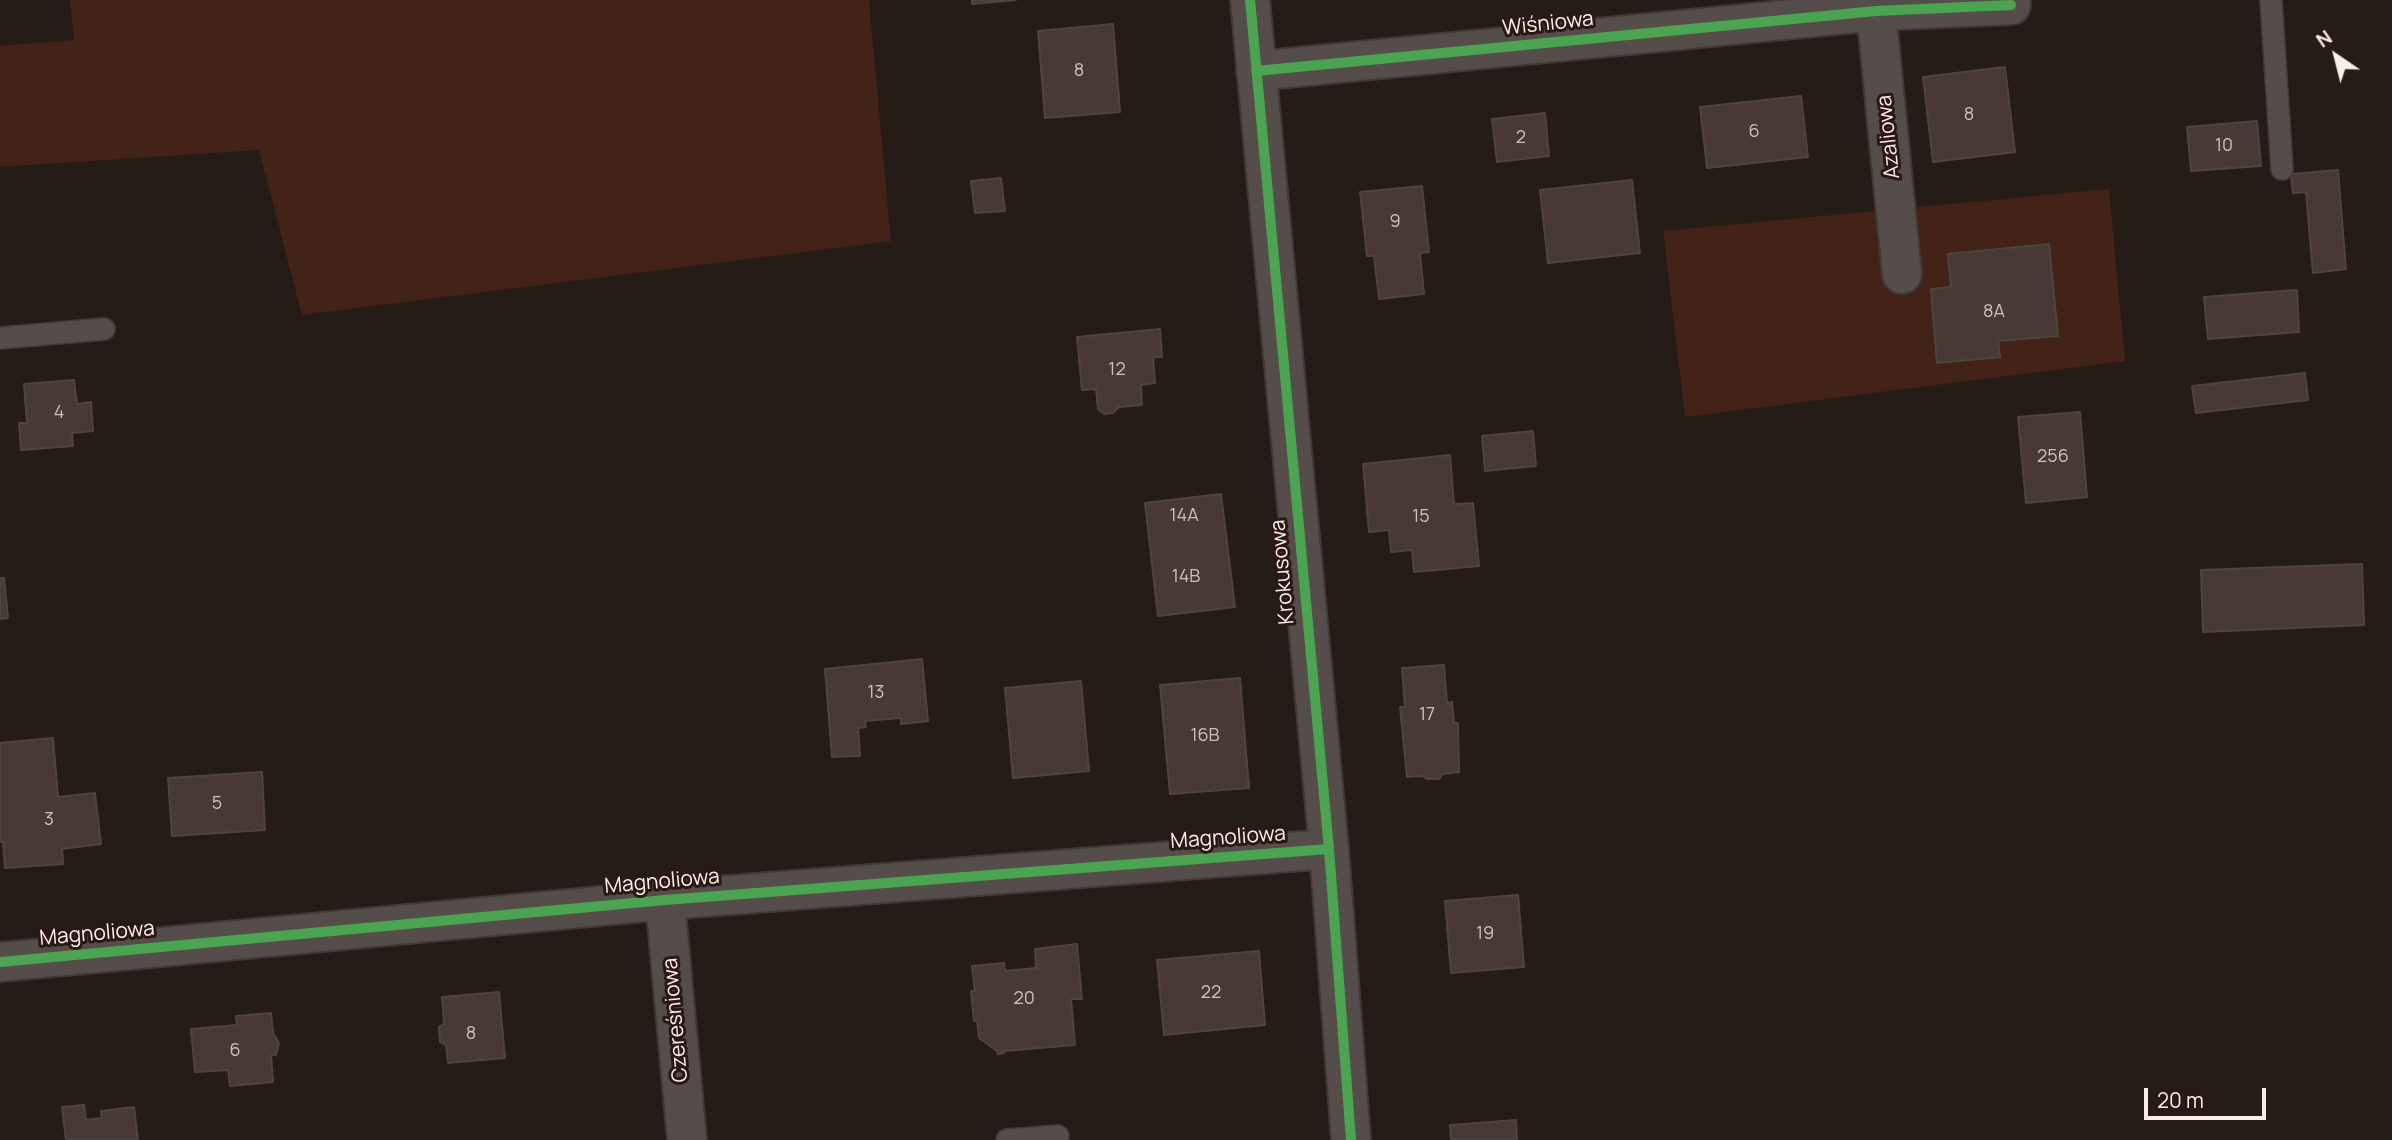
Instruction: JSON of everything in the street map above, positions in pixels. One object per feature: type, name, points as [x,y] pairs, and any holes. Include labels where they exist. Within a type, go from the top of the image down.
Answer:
[{"type":"street","name":"Krokusowa","points":[[1250,0],[1329,849],[1351,1140]]},
{"type":"street","name":"Wiśniowa","points":[[1256,71],[1875,6],[2011,5]]},
{"type":"street","name":"Azaliowa","points":[[1875,6],[1902,274]]},
{"type":"street","name":"Magnoliowa","points":[[0,962],[665,900],[1329,849]]},
{"type":"street","name":"Czereśniowa","points":[[665,900],[687,1140]]},
{"type":"lane","points":[[2271,0],[2282,169]]},
{"type":"lane","points":[[0,338],[104,329]]},
{"type":"lane","points":[[1007,1140],[1058,1136]]},
{"type":"shaded area","points":[[70,0],[869,0],[891,241],[302,315],[259,150],[0,167],[0,46],[74,40]]},
{"type":"shaded area","points":[[2109,189],[2125,361],[1685,417],[1663,231]]},
{"type":"building","points":[[972,0],[1016,0],[972,4]]},
{"type":"building","points":[[1113,24],[1120,112],[1045,118],[1038,31]]},
{"type":"building","points":[[2005,67],[2015,152],[1933,162],[1923,77]]},
{"type":"building","points":[[1801,96],[1808,157],[1707,168],[1700,107]]},
{"type":"building","points":[[1545,113],[1549,156],[1497,162],[1492,119]]},
{"type":"building","points":[[2257,121],[2261,166],[2191,171],[2187,127]]},
{"type":"building","points":[[2338,170],[2346,269],[2313,273],[2306,192],[2293,193],[2291,174]]},
{"type":"building","points":[[1001,178],[1005,211],[975,213],[971,181]]},
{"type":"building","points":[[1632,180],[1640,253],[1548,263],[1540,190]]},
{"type":"building","points":[[1422,186],[1429,252],[1420,253],[1424,294],[1379,299],[1374,256],[1367,256],[1360,192]]},
{"type":"building","points":[[2049,244],[2058,336],[1998,341],[2000,357],[1937,363],[1931,289],[1951,287],[1948,254]]},
{"type":"building","points":[[2297,290],[2299,332],[2208,339],[2204,297]]},
{"type":"building","points":[[1160,329],[1162,357],[1153,357],[1155,383],[1141,385],[1142,405],[1119,407],[1113,413],[1104,414],[1098,409],[1096,389],[1082,390],[1077,337]]},
{"type":"building","points":[[2305,373],[2308,400],[2196,413],[2192,386]]},
{"type":"building","points":[[74,380],[77,404],[91,402],[93,431],[72,433],[73,446],[21,450],[19,423],[27,423],[24,384]]},
{"type":"building","points":[[2080,412],[2087,497],[2026,503],[2018,417]]},
{"type":"building","points":[[1533,431],[1536,466],[1485,471],[1482,436]]},
{"type":"building","points":[[1450,455],[1454,504],[1473,503],[1479,566],[1414,572],[1412,550],[1391,552],[1389,530],[1369,532],[1363,464]]},
{"type":"building","points":[[1221,494],[1235,607],[1158,616],[1145,503]]},
{"type":"building","points":[[2362,564],[2364,625],[2203,632],[2201,570]]},
{"type":"building","points":[[0,578],[4,578],[8,618],[0,619]]},
{"type":"building","points":[[922,659],[928,721],[901,724],[901,718],[865,721],[866,727],[858,728],[860,756],[832,757],[825,669]]},
{"type":"building","points":[[1444,665],[1447,703],[1452,702],[1454,723],[1458,723],[1459,772],[1443,774],[1439,779],[1407,777],[1400,707],[1405,707],[1402,668]]},
{"type":"building","points":[[1240,678],[1249,788],[1170,794],[1160,685]]},
{"type":"building","points":[[1081,681],[1089,771],[1013,778],[1005,688]]},
{"type":"building","points":[[53,738],[58,797],[95,793],[101,844],[62,849],[63,864],[5,868],[3,842],[0,842],[0,743]]},
{"type":"building","points":[[262,772],[265,830],[172,836],[168,778]]},
{"type":"building","points":[[1518,895],[1524,967],[1451,973],[1445,901]]},
{"type":"building","points":[[1077,944],[1082,999],[1071,999],[1075,1045],[1004,1051],[998,1054],[979,1038],[971,991],[975,991],[972,966],[1004,963],[1005,971],[1036,968],[1035,949]]},
{"type":"building","points":[[1259,951],[1265,1025],[1164,1035],[1157,960]]},
{"type":"building","points":[[499,992],[505,1058],[448,1063],[446,1045],[440,1042],[439,1027],[444,1024],[442,997]]},
{"type":"building","points":[[271,1013],[273,1033],[279,1043],[276,1055],[271,1055],[273,1082],[230,1086],[228,1070],[195,1072],[191,1029],[237,1025],[236,1016]]},
{"type":"building","points":[[84,1105],[86,1120],[102,1118],[101,1111],[134,1107],[138,1140],[66,1140],[62,1107]]},
{"type":"building","points":[[1516,1120],[1517,1140],[1451,1140],[1450,1125]]},
{"type":"cycle path","points":[[1250,0],[1329,849],[1351,1140]]},
{"type":"cycle path","points":[[1256,71],[1876,11],[2011,5]]},
{"type":"cycle path","points":[[0,962],[665,900],[1329,849]]}]
